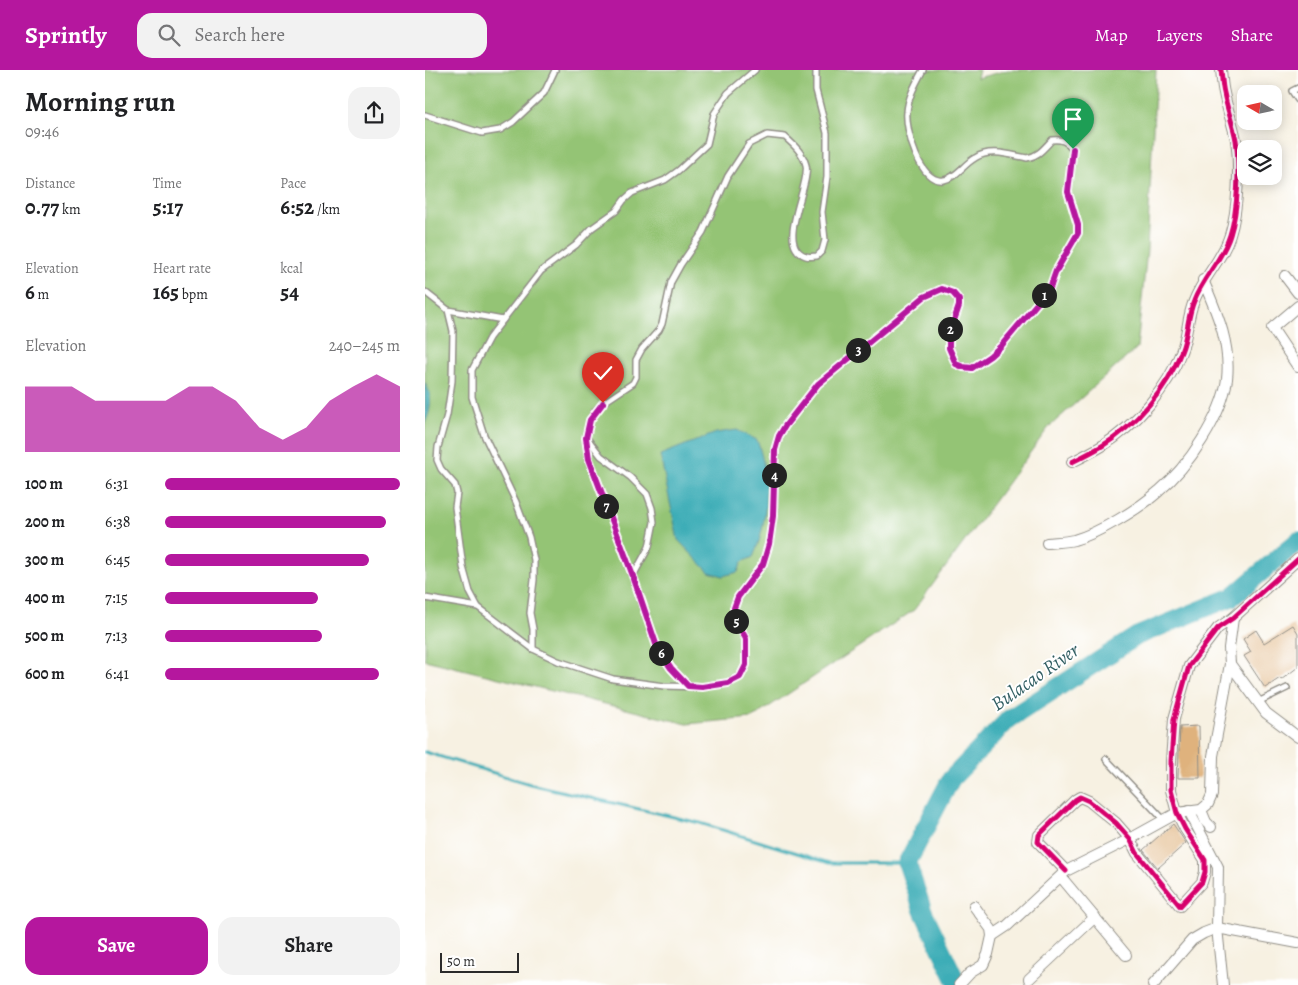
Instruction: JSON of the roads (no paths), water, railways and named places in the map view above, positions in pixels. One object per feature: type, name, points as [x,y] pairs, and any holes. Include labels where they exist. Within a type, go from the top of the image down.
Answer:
[{"type":"street","points":[[1072,462],[1103,446],[1126,428],[1157,395],[1172,374],[1182,351],[1193,302],[1203,280],[1222,253],[1230,236],[1235,214],[1237,150],[1224,93],[1221,70]]},
{"type":"street","points":[[1285,276],[1298,293]]},
{"type":"street","points":[[1047,543],[1073,540],[1096,531],[1131,511],[1160,491],[1183,466],[1200,442],[1218,409],[1227,379],[1225,338],[1203,280]]},
{"type":"street","points":[[1298,306],[1272,328],[1298,367]]},
{"type":"street","points":[[1126,955],[1095,918],[1038,842],[1039,835],[1078,798],[1089,801],[1116,823],[1130,839],[1137,853],[1180,906],[1202,882],[1205,872],[1205,860],[1192,842],[1177,813],[1171,790],[1174,719],[1189,666],[1219,628],[1233,618],[1298,559]]},
{"type":"street","points":[[992,936],[1007,926],[1063,874],[1177,813],[1201,810],[1208,804],[1212,795],[1213,756],[1230,664],[1229,648],[1233,618]]},
{"type":"street","points":[[1230,664],[1266,713],[1298,737]]},
{"type":"street","points":[[1201,810],[1206,822],[1211,827]]},
{"type":"street","points":[[1189,812],[1218,867],[1217,928],[1223,985]]},
{"type":"street","points":[[959,985],[987,959],[992,936],[991,930],[974,906]]},
{"type":"street","points":[[1029,979],[1095,918]]},
{"type":"street","points":[[1153,985],[1192,940],[1204,932],[1217,928],[1298,943]]},
{"type":"lane","points":[[425,115],[482,133],[500,130],[513,122],[544,93],[555,70]]},
{"type":"lane","points":[[533,649],[533,629],[530,613],[534,580],[534,560],[529,537],[516,502],[484,436],[472,397],[472,370],[489,338],[541,271],[576,245],[593,228],[616,210],[632,193],[665,180],[679,170],[707,144],[719,105],[728,93],[755,70]]},
{"type":"lane","points":[[688,686],[671,668],[657,647],[633,576],[589,459],[586,438],[590,420],[599,407],[633,384],[636,377],[636,360],[642,349],[662,324],[671,282],[703,232],[728,176],[749,144],[767,135],[785,136],[799,150],[806,166],[805,182],[793,226],[793,243],[805,256],[817,256],[823,251],[825,240],[822,212],[827,177],[827,133],[816,90],[815,70]]},
{"type":"lane","points":[[448,310],[453,331],[451,381],[447,415],[438,447],[437,460],[441,469],[455,485],[457,493],[455,507],[463,567],[470,592],[478,607],[533,649],[558,662],[613,679],[664,686],[702,687],[728,683],[740,677],[746,665],[746,639],[736,620],[734,608],[741,592],[763,564],[769,544],[773,516],[775,450],[779,436],[785,426],[818,384],[924,297],[942,289],[953,293],[959,300],[959,306],[949,335],[949,348],[953,360],[956,364],[963,367],[972,368],[1001,346],[1050,288],[1056,271],[1078,233],[1078,225],[1068,192],[1073,149],[1064,140],[1052,140],[1038,155],[1033,157],[991,152],[975,157],[955,174],[944,180],[933,179],[925,172],[915,154],[907,113],[914,85],[923,70]]},
{"type":"lane","points":[[1298,88],[1292,91],[1298,100]]},
{"type":"lane","points":[[425,292],[448,310],[503,320]]},
{"type":"lane","points":[[586,438],[601,456],[630,477],[647,494],[653,508],[655,522],[649,548],[633,576]]},
{"type":"lane","points":[[425,598],[478,607]]},
{"type":"lane","points":[[1257,702],[1287,688]]},
{"type":"lane","points":[[1106,759],[1164,820]]},
{"type":"water","points":[[425,383],[428,387],[430,403],[429,414],[425,423]]},
{"type":"water","points":[[737,430],[757,440],[766,484],[765,514],[753,557],[742,562],[738,572],[723,576],[709,572],[678,540],[660,455],[716,433]]},
{"type":"waterway","name":"Bulacao River","points":[[958,985],[923,911],[907,863],[951,779],[1009,719],[1137,636],[1232,597],[1298,541]]},
{"type":"waterway","points":[[425,752],[530,784],[700,823],[829,863],[907,863]]}]
